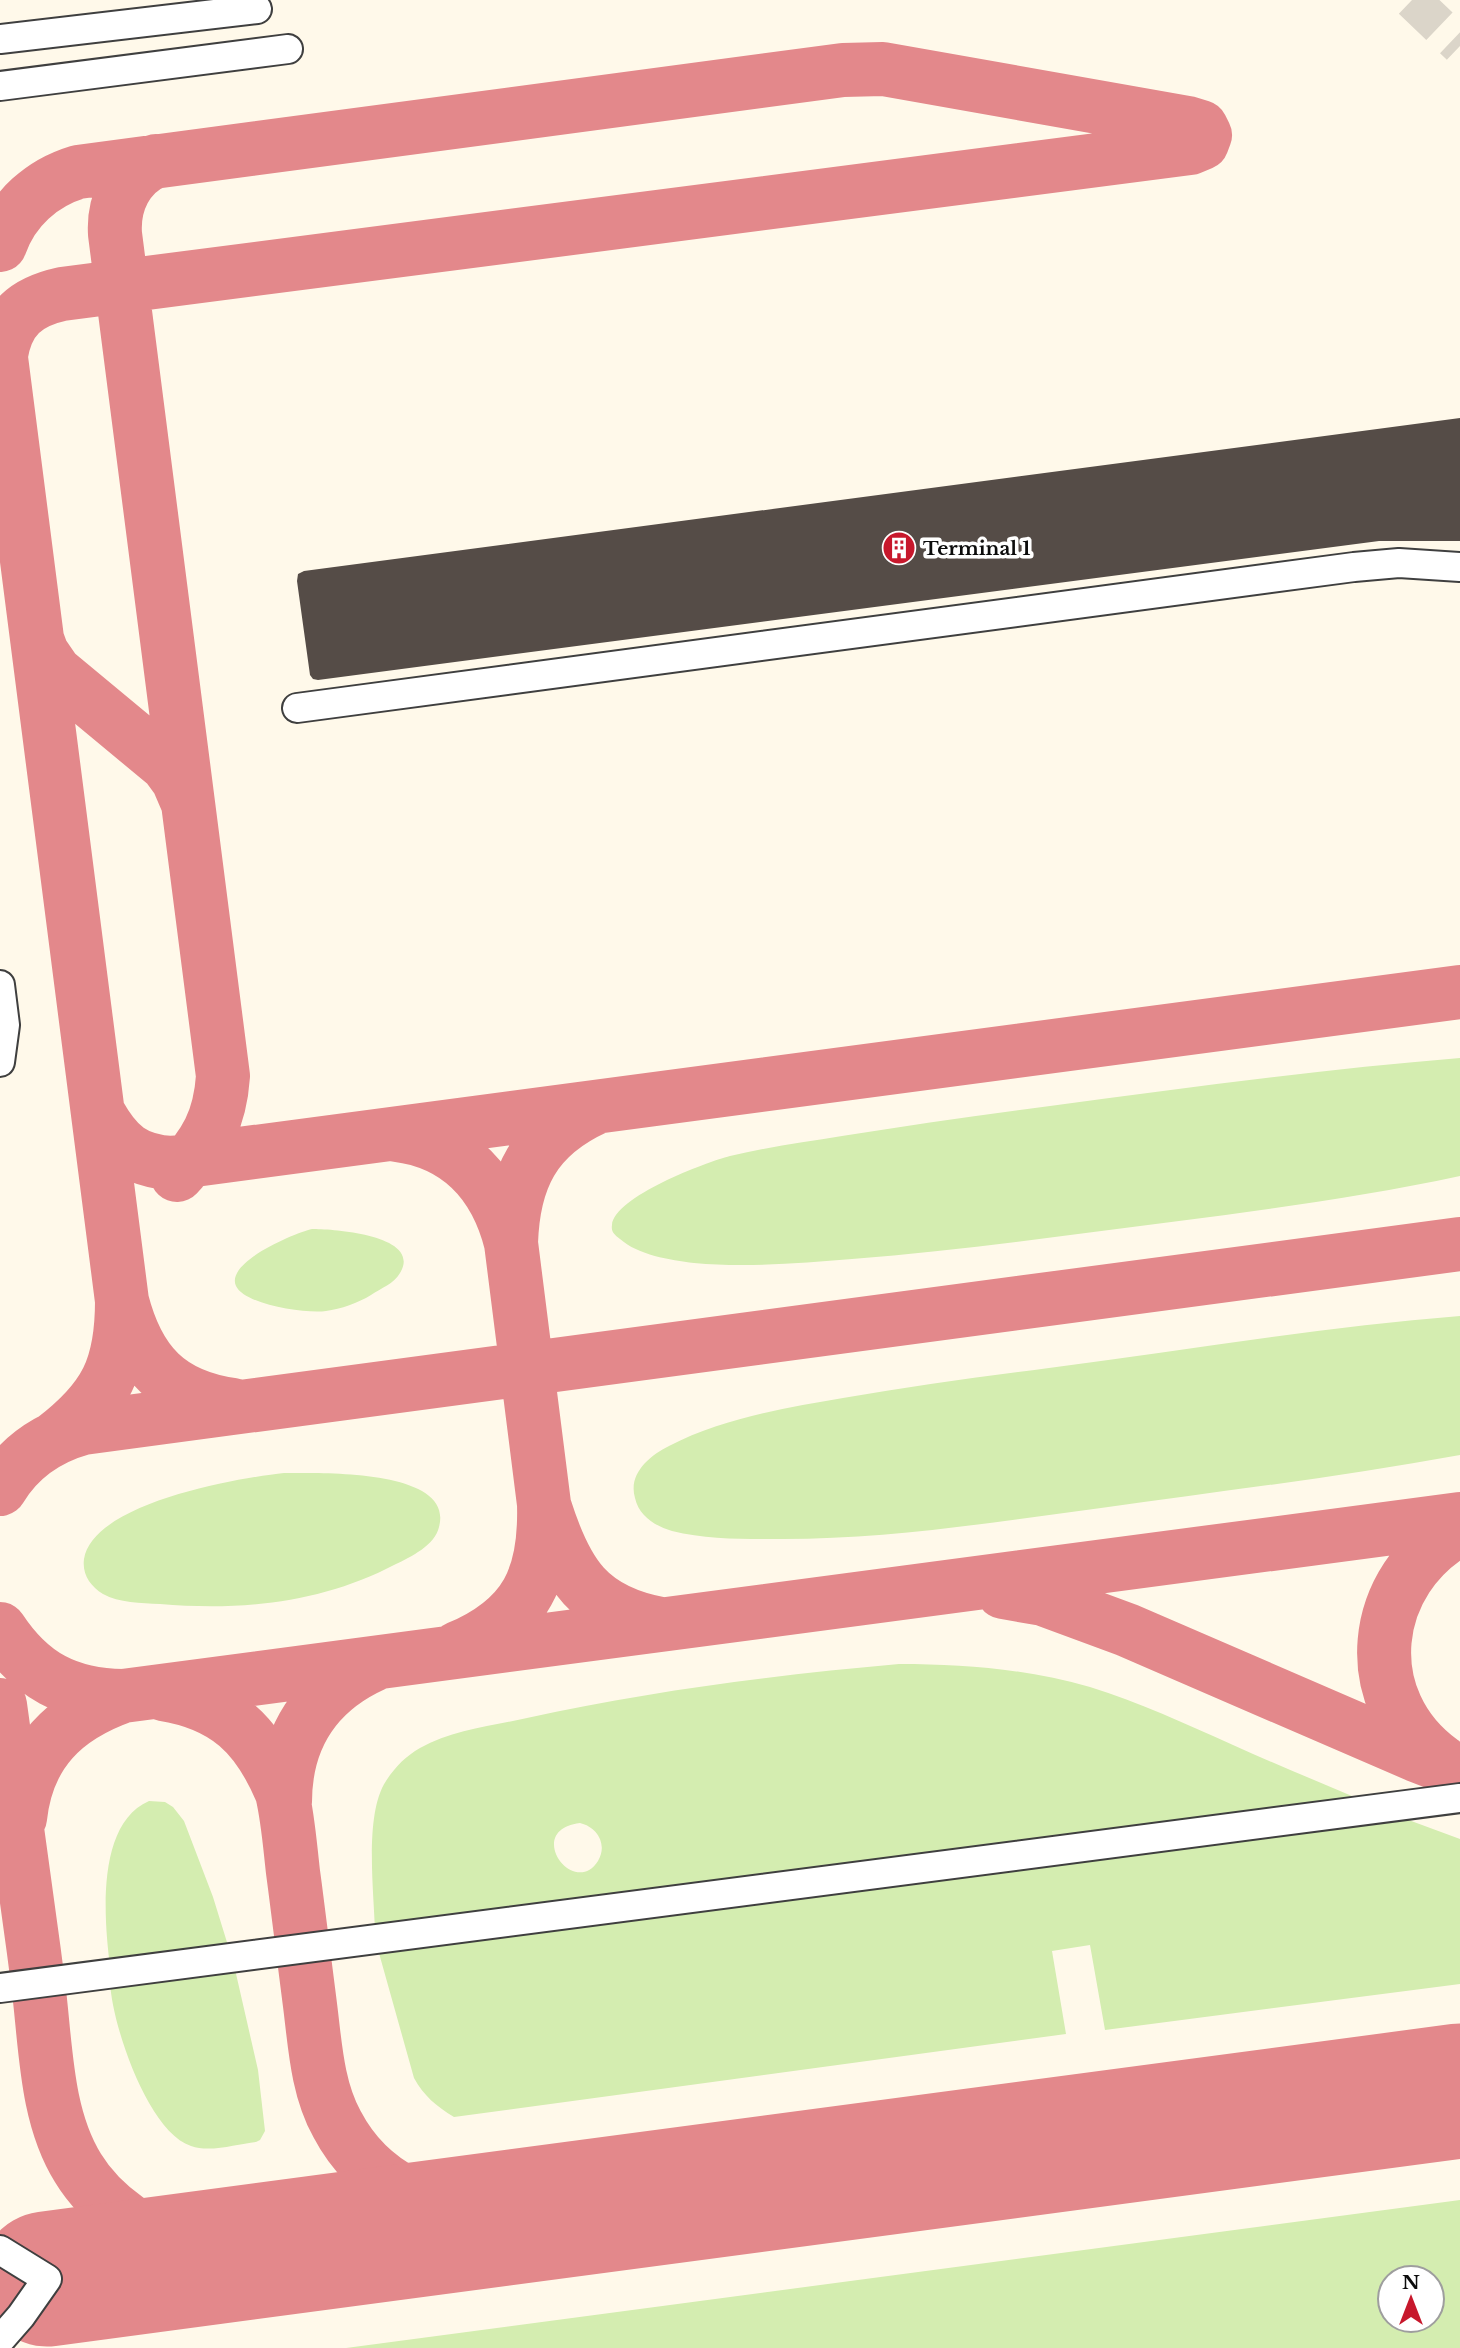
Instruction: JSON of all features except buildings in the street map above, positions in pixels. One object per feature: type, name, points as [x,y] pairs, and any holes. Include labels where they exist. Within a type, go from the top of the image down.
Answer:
[{"type":"lane","points":[[0,39],[257,9]]},
{"type":"lane","points":[[0,86],[288,49]]},
{"type":"lane","points":[[298,708],[1354,567],[1399,564],[1460,567]]},
{"type":"lane","points":[[0,985],[5,1034],[0,1062]]},
{"type":"lane","points":[[0,1988],[1460,1798]]},
{"type":"lane","points":[[0,2250],[47,2279],[0,2340]]},
{"type":"green space","points":[[1460,1058],[1460,1176],[1318,1202],[1222,1215],[965,1248],[793,1263],[733,1265],[675,1260],[655,1256],[627,1245],[612,1229],[617,1214],[644,1192],[702,1165],[758,1150],[946,1120],[1153,1092]]},
{"type":"green space","points":[[312,1229],[355,1233],[388,1242],[399,1250],[404,1260],[400,1273],[391,1283],[366,1298],[343,1307],[317,1312],[263,1303],[242,1293],[236,1286],[235,1277],[251,1258],[278,1242]]},
{"type":"green space","points":[[1460,1316],[1460,1455],[1326,1477],[982,1524],[863,1536],[741,1539],[686,1534],[654,1523],[640,1510],[635,1498],[637,1474],[662,1450],[711,1428],[777,1410],[920,1386],[1254,1339]]},
{"type":"green space","points":[[284,1473],[352,1475],[406,1484],[426,1494],[438,1508],[437,1533],[428,1545],[415,1554],[368,1577],[310,1596],[251,1605],[190,1606],[130,1602],[103,1594],[88,1579],[84,1570],[84,1559],[93,1539],[112,1523],[139,1508],[202,1488]]},
{"type":"green space","points":[[899,1664],[947,1665],[1019,1672],[1090,1687],[1180,1721],[1366,1802],[375,1932],[372,1854],[379,1795],[389,1776],[405,1758],[420,1748],[472,1729],[573,1708],[712,1685]],"holes":[[[580,1823],[599,1837],[601,1855],[588,1871],[577,1872],[567,1868],[559,1859],[554,1848],[555,1837],[563,1828]]]},
{"type":"green space","points":[[149,1801],[165,1802],[173,1807],[184,1821],[213,1897],[230,1952],[110,1966],[106,1899],[107,1874],[112,1851],[120,1830],[132,1813]]},
{"type":"green space","points":[[1395,1815],[1460,1839],[1460,1984],[1105,2030],[1090,1945],[1052,1951],[1066,2034],[454,2117],[431,2100],[414,2078],[377,1946]]},
{"type":"green space","points":[[234,1965],[258,2070],[265,2131],[256,2142],[198,2148],[175,2137],[160,2121],[147,2099],[135,2075],[117,2024],[110,1982]]},
{"type":"green space","points":[[1460,2200],[1460,2348],[346,2348]]},
{"type":"taxiway","points":[[0,245],[13,220],[30,199],[52,183],[78,172],[843,70],[883,69],[1188,123],[1201,127],[1205,135],[1202,143],[1190,148],[62,294],[38,302],[20,314],[8,331],[1,355]]},
{"type":"taxiway","points":[[156,161],[137,173],[124,190],[116,211],[115,234],[223,1076],[219,1106],[210,1130],[196,1153],[177,1175]]},
{"type":"taxiway","points":[[0,350],[122,1301],[119,1345],[107,1380],[87,1410],[54,1439]]},
{"type":"taxiway","points":[[38,642],[55,672],[167,765],[178,780],[187,801]]},
{"type":"taxiway","points":[[99,1114],[113,1135],[128,1150],[147,1159],[172,1163],[1460,992]]},
{"type":"taxiway","points":[[511,1243],[516,1199],[531,1162],[556,1132],[595,1108]]},
{"type":"taxiway","points":[[397,1135],[439,1147],[457,1157],[485,1185],[504,1222],[511,1243],[544,1504],[541,1553],[528,1592],[516,1609],[501,1623],[458,1648]]},
{"type":"taxiway","points":[[0,1489],[16,1467],[35,1450],[58,1437],[83,1428],[1460,1244]]},
{"type":"taxiway","points":[[122,1301],[137,1342],[160,1373],[191,1394],[233,1405]]},
{"type":"taxiway","points":[[545,1508],[562,1552],[584,1586],[615,1610],[661,1624]]},
{"type":"taxiway","points":[[0,1629],[25,1659],[52,1680],[85,1692],[123,1696],[1460,1519]]},
{"type":"taxiway","points":[[1442,1762],[1414,1736],[1396,1706],[1386,1674],[1385,1641],[1392,1608],[1407,1578],[1430,1551],[1460,1529]]},
{"type":"taxiway","points":[[1003,1592],[1043,1599],[1127,1630],[1460,1772]]},
{"type":"taxiway","points":[[285,1802],[291,1757],[308,1719],[335,1688],[373,1665]]},
{"type":"taxiway","points":[[163,1694],[205,1706],[237,1725],[262,1754],[282,1793],[318,2066],[330,2110],[351,2146],[367,2165],[406,2192],[451,2210],[500,2219]]},
{"type":"taxiway","points":[[20,1818],[31,1774],[52,1740],[83,1715],[123,1696]]},
{"type":"taxiway","points":[[0,1705],[49,2078],[53,2102],[67,2147],[88,2182],[127,2220],[176,2245],[192,2250],[234,2254]]},
{"type":"runway","points":[[47,2279],[1460,2091]]},
{"type":"tunnel","points":[[1412,0],[1460,46]]},
{"type":"place","name":"Terminal 1","points":[[899,548]]}]
